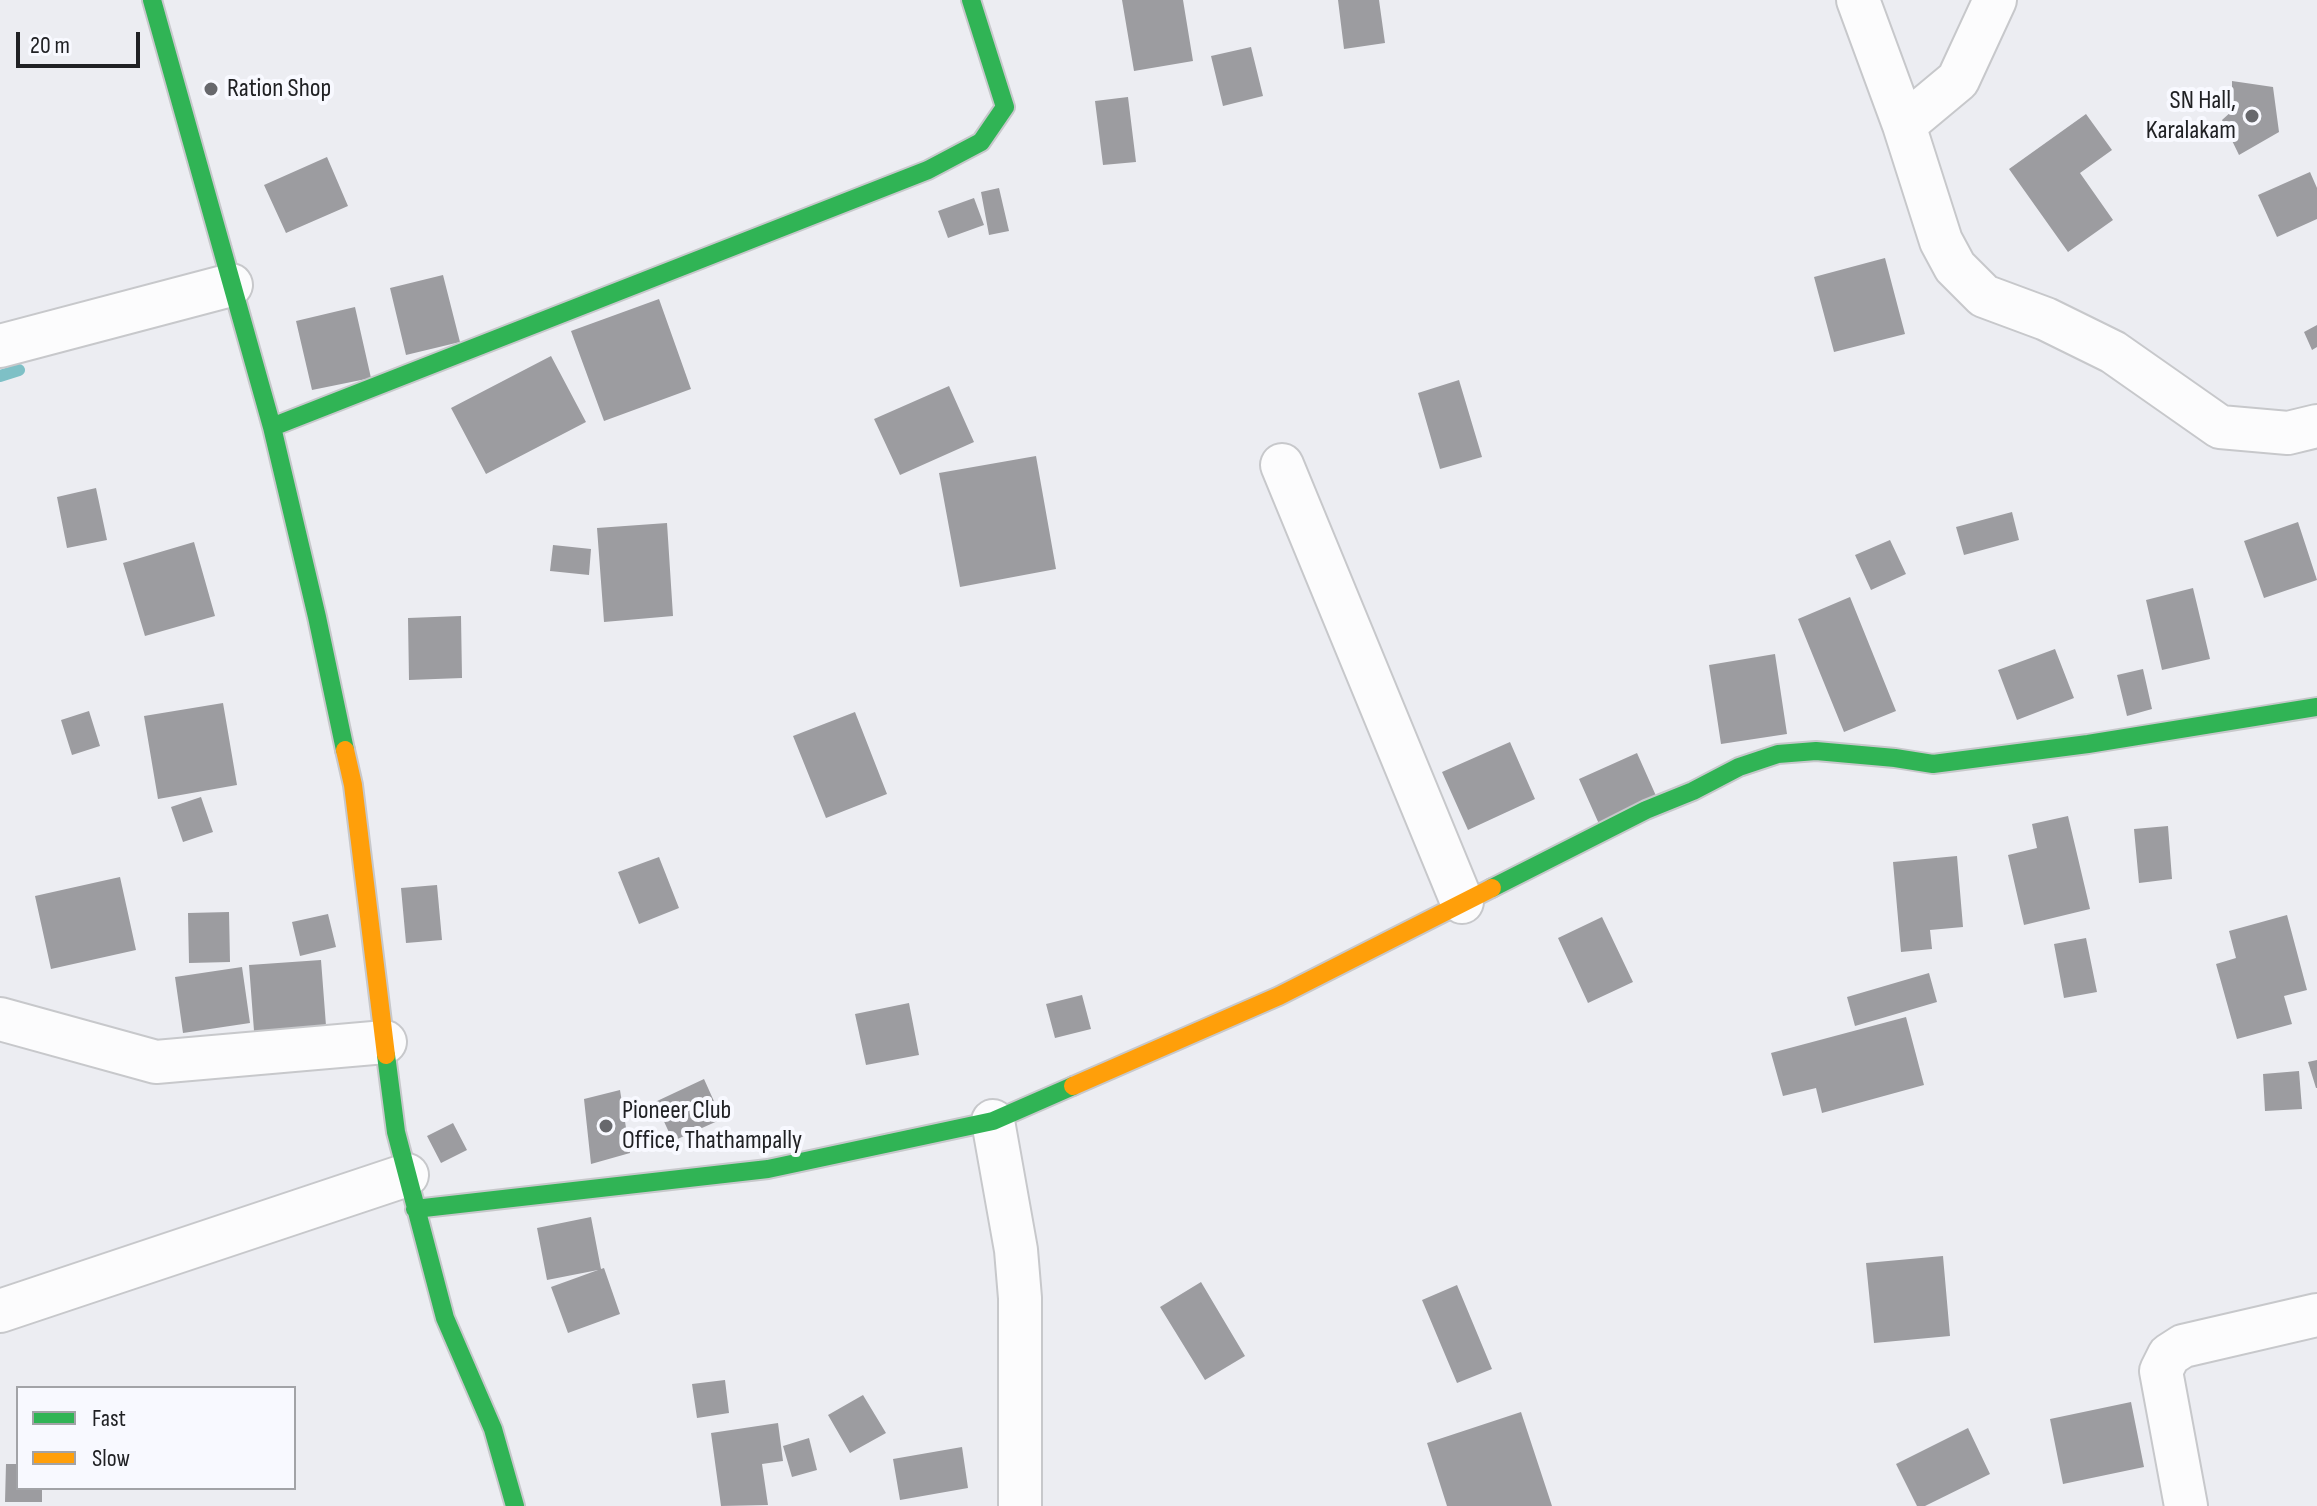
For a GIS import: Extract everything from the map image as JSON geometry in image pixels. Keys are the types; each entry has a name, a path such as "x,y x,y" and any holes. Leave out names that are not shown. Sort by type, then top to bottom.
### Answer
{"street":[{"path":"152,0 272,427 317,617 353,785 396,1132 445,1318 493,1429 515,1506"},
{"path":"272,427 928,170 981,142 1005,107 971,0"},
{"path":"1858,0 1904,125 1941,241 1955,267 1984,296 2046,319 2113,352 2220,427 2288,433 2317,426"},
{"path":"1904,125 1958,80 1995,0"},
{"path":"0,346 231,285"},
{"path":"1282,465 1462,902"},
{"path":"0,1311 411,1192 768,1169 993,1121 1279,996 1646,810 1693,791 1739,767 1778,754 1816,751 1933,764 2088,744 2317,707"},
{"path":"0,1019 156,1062 385,1042"},
{"path":"993,1121 1016,1250 1020,1298 1020,1506"},
{"path":"2186,1506 2161,1371 2169,1355 2183,1346 2317,1315"}],"building":[{"path":"1122,0 1183,0 1193,61 1134,71"},
{"path":"1338,0 1379,0 1385,43 1344,49"},
{"path":"1251,47 1263,96 1223,106 1211,56"},
{"name":"SN Hall, Karalakam","path":"2232,81 2273,87 2279,132 2239,155 2222,120 2232,111"},
{"path":"1128,97 1136,162 1103,165 1095,101"},
{"path":"2086,114 2112,150 2080,173 2113,220 2068,252 2009,169"},
{"path":"327,157 348,206 286,233 264,185"},
{"path":"2310,172 2317,188 2317,219 2277,237 2258,195"},
{"path":"999,188 1009,231 989,235 981,192"},
{"path":"974,198 984,225 948,238 938,211"},
{"path":"1885,258 1905,334 1834,352 1814,277"},
{"path":"443,275 460,342 406,355 390,288"},
{"path":"659,299 691,389 604,421 571,331"},
{"path":"355,307 371,378 312,390 296,321"},
{"path":"2317,325 2317,347 2312,350 2304,332"},
{"path":"551,356 586,422 486,474 451,408"},
{"path":"1459,380 1482,457 1440,469 1418,393"},
{"path":"949,386 974,442 900,475 874,419"},
{"path":"1036,456 1056,569 960,587 939,473"},
{"path":"96,488 107,540 67,548 57,497"},
{"path":"2012,512 2019,540 1964,555 1956,527"},
{"path":"2298,522 2317,580 2264,598 2244,541"},
{"path":"667,523 673,616 604,622 597,528"},
{"path":"1890,540 1906,574 1871,590 1855,555"},
{"path":"194,542 215,616 145,636 123,563"},
{"path":"553,545 591,549 589,575 550,571"},
{"path":"2193,588 2210,659 2162,670 2146,600"},
{"path":"1850,597 1896,711 1844,732 1798,619"},
{"path":"461,616 462,678 409,680 408,618"},
{"path":"2055,649 2074,698 2017,720 1998,670"},
{"path":"1775,654 1787,734 1721,744 1709,665"},
{"path":"2143,669 2152,709 2127,716 2117,675"},
{"path":"223,703 237,785 158,799 144,716"},
{"path":"89,711 100,746 72,755 61,720"},
{"path":"855,712 887,794 826,818 793,736"},
{"path":"1510,742 1535,799 1468,830 1442,772"},
{"path":"1637,753 1657,798 1599,824 1579,779"},
{"path":"201,797 213,832 183,842 171,807"},
{"path":"2068,816 2090,909 2024,925 2008,855 2037,848 2032,824"},
{"path":"2168,826 2172,879 2139,883 2134,829"},
{"path":"1957,856 1963,927 1930,930 1932,949 1901,952 1893,862"},
{"path":"659,857 679,908 639,924 618,872"},
{"path":"120,877 136,950 51,969 35,896"},
{"path":"437,885 442,940 406,943 401,888"},
{"path":"229,912 230,962 189,963 188,913"},
{"path":"328,914 336,947 300,956 292,922"},
{"path":"2287,915 2307,990 2284,996 2292,1024 2237,1039 2216,964 2236,958 2229,931"},
{"path":"1602,917 1633,982 1588,1003 1558,938"},
{"path":"2086,938 2097,992 2064,998 2054,944"},
{"path":"321,960 327,1039 255,1044 249,965"},
{"path":"242,967 250,1023 183,1033 175,977"},
{"path":"1929,973 1937,1002 1855,1026 1847,997"},
{"path":"1082,995 1091,1029 1055,1038 1046,1004"},
{"path":"909,1003 919,1055 866,1065 855,1014"},
{"path":"1906,1017 1924,1085 1822,1113 1816,1088 1783,1096 1771,1053"},
{"path":"2317,1060 2317,1088 2316,1088 2308,1062"},
{"path":"2299,1071 2302,1109 2265,1111 2263,1074"},
{"path":"704,1079 722,1119 673,1141 655,1102"},
{"name":"Pioneer Club Office, Thathampally","path":"620,1090 630,1153 591,1164 584,1099"},
{"path":"453,1123 467,1150 441,1163 427,1136"},
{"path":"591,1217 601,1269 604,1268 620,1314 568,1333 551,1287 598,1270 547,1280 537,1228"},
{"path":"1943,1256 1950,1336 1874,1343 1866,1263"},
{"path":"1201,1282 1245,1356 1205,1380 1160,1307"},
{"path":"1457,1285 1492,1369 1457,1383 1422,1300"},
{"path":"725,1380 729,1413 697,1418 692,1384"},
{"path":"863,1395 886,1433 850,1453 828,1415"},
{"path":"2131,1402 2144,1467 2063,1484 2050,1419"},
{"path":"1521,1412 1552,1506 1447,1506 1427,1443"},
{"path":"778,1423 783,1461 762,1464 768,1505 721,1506 711,1433"},
{"path":"1968,1428 1990,1474 1925,1506 1917,1506 1896,1464"},
{"path":"809,1438 817,1470 792,1477 783,1446"},
{"path":"962,1447 968,1488 900,1500 893,1459"},
{"path":"6,1464 16,1464 16,1490 42,1490 42,1502 5,1502"}],"waterway":[{"path":"0,376 19,370"}],"traffic: fast":[{"path":"152,0 272,427 345,750"},
{"path":"272,427 928,170 981,142 1005,107 971,0"},
{"path":"1492,888 1646,810 1693,791 1739,767 1778,754 1816,751 1933,764 2088,744 2317,707"},
{"path":"386,1055 396,1132 445,1318 493,1429 515,1506"},
{"path":"415,1209 768,1169 993,1121 1073,1086"}],"traffic: slow":[{"path":"345,750 353,785 386,1055"},
{"path":"1073,1086 1279,996 1492,888"}],"place":[{"name":"Ration Shop","path":"211,89"},
{"name":"SN Hall, Karalakam","path":"2252,116"},
{"name":"Pioneer Club Office, Thathampally","path":"606,1126"}]}
